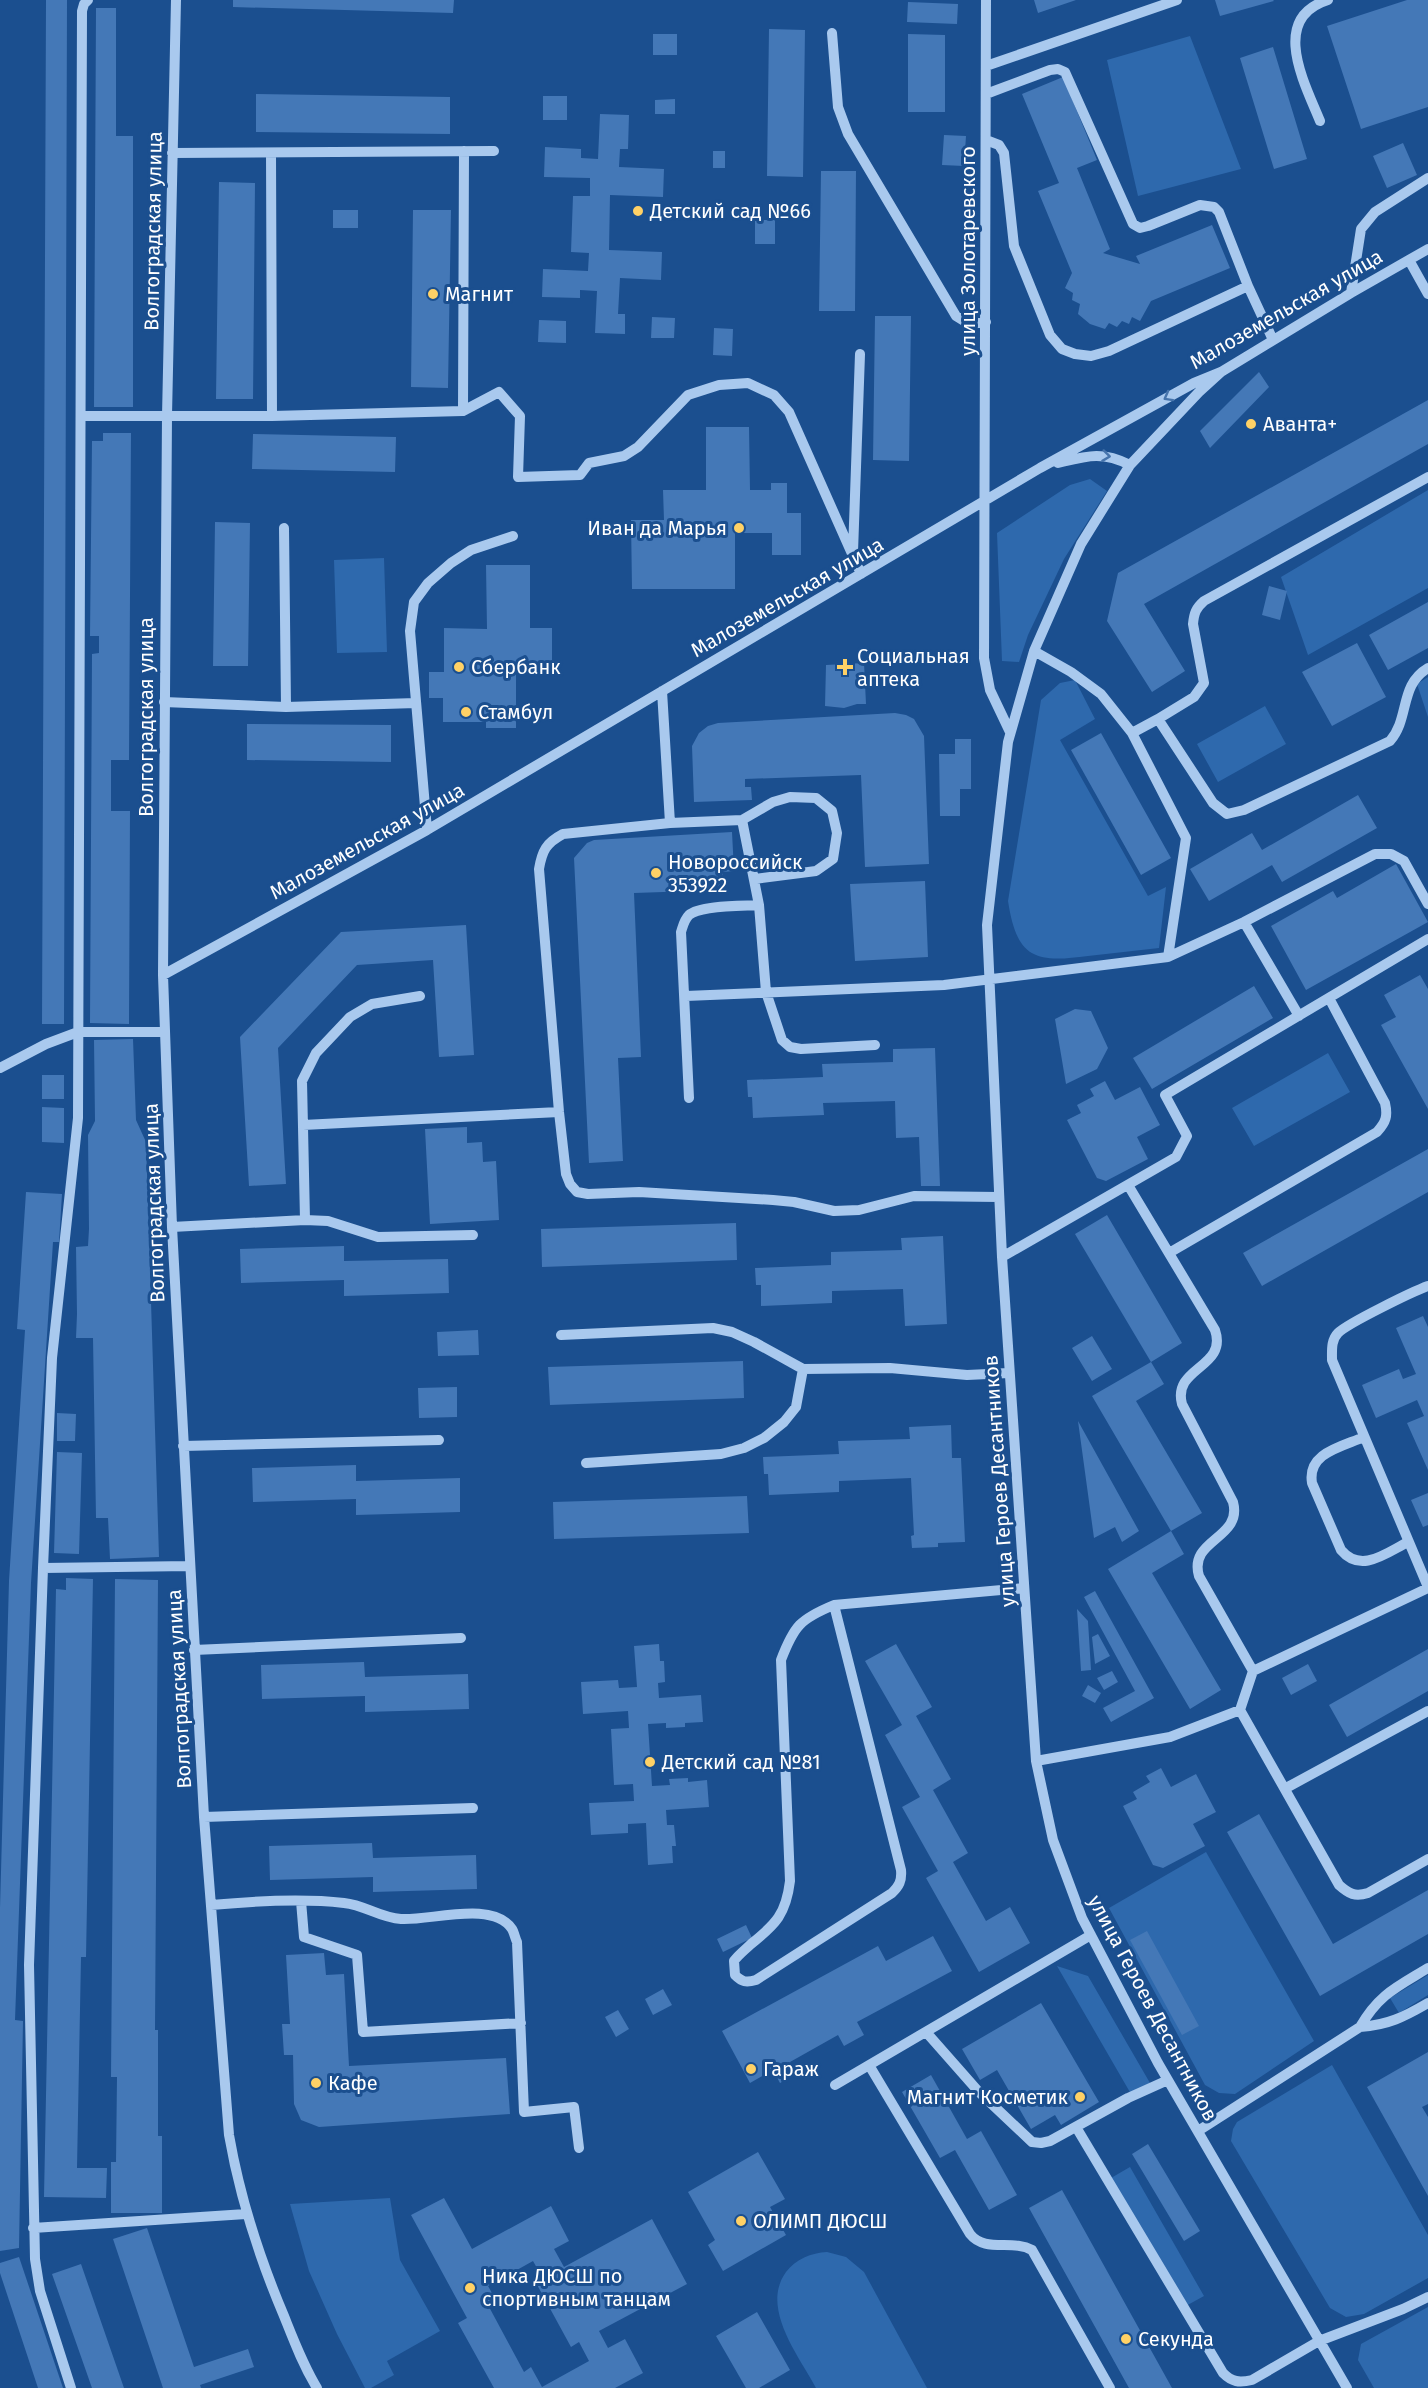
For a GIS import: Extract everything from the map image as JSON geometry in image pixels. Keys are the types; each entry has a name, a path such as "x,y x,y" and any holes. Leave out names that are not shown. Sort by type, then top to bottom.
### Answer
{"street":[{"path":"71,2388 40,2291 34,2259 29,1965 52,1358 78,1118 82,11 88,0"},
{"name":"Волгоградская улица","path":"176,0 167,416 163,975 172,1227 194,1650 210,1905 229,2135 246,2214 274,2294 305,2368 316,2388"},
{"name":"улица Золотаревского","path":"985,502 986,0"},
{"path":"986,66 1178,0"},
{"path":"1320,121 1298,65 1293,38 1304,15 1328,0"},
{"path":"832,33 838,106 848,134 956,316 969,324 986,322"},
{"path":"986,94 1050,70 1058,69 1065,72 1133,224 1140,228 1200,206 1214,207 1219,212 1248,286 1273,340"},
{"path":"986,140 999,145 1004,153 1014,246 1050,335 1062,349 1091,356 1109,351 1248,286"},
{"path":"463,411 464,151"},
{"path":"172,153 494,151"},
{"path":"271,153 272,416"},
{"path":"1351,292 1361,229 1375,212 1428,178"},
{"name":"Малоземельская улица","path":"163,975 427,830 1040,468 1194,383 1221,372 1351,292 1428,249"},
{"path":"1408,260 1428,294"},
{"path":"853,557 860,354"},
{"name":"улица Героев Десантников","path":"1221,372 1130,465 1081,544 1034,651 1010,732 987,925 1009,1373 1036,1761 1053,1840 1082,1918 1168,2080 1347,2388"},
{"path":"82,416 272,416 463,411 499,392 520,416 518,477 580,475 589,463 624,456 639,447 688,395 719,385 747,383 774,395 789,412 861,574"},
{"path":"1040,468 1090,455 1114,456 1130,465"},
{"path":"1132,732 1194,697 1203,683 1193,624 1197,607 1428,477"},
{"path":"985,502 984,658 990,690 1010,732"},
{"path":"284,528 286,707"},
{"path":"427,830 410,631 414,602 428,582 451,563 471,550 513,536"},
{"path":"1034,651 1071,672 1101,694 1132,732 1186,838 1168,957"},
{"path":"1158,719 1213,803 1227,814 1244,810 1390,741 1396,731 1413,680 1428,668"},
{"path":"662,691 670,824"},
{"path":"164,702 286,707 416,703"},
{"path":"755,879 816,871 833,859 837,833 832,810 816,798 790,797 773,802 742,820 563,834 551,840 542,852 539,869 559,1112 566,1174 570,1184 577,1192 588,1194 639,1192 773,1200 834,1211 859,1210 914,1196 999,1197"},
{"path":"742,820 759,905 766,992 782,1040 790,1047 801,1050 875,1045"},
{"path":"686,996 944,985 1168,957 1244,922 1374,854 1392,854 1404,861 1428,904"},
{"path":"689,1098 686,996 681,933 684,922 690,914 701,910 759,905"},
{"path":"1244,922 1299,1016"},
{"path":"1002,1257 1176,1157 1187,1136 1165,1095 1428,939"},
{"path":"305,1220 302,1081 316,1053 350,1017 372,1004 420,996"},
{"path":"1169,1253 1377,1132 1384,1124 1387,1114 1385,1103 1329,998"},
{"path":"0,1068 46,1044 78,1032 165,1032"},
{"path":"303,1125 559,1112"},
{"path":"1128,1185 1215,1330 1218,1340 1211,1357 1186,1378 1179,1395 1233,1503 1235,1512 1228,1528 1198,1557 1197,1567 1199,1576 1253,1671"},
{"path":"172,1227 305,1220 328,1221 378,1237 473,1235"},
{"path":"1428,1286 1344,1329 1338,1333 1332,1345 1332,1360 1428,1587 1253,1671 1240,1710 1287,1788 1340,1885 1347,1893 1358,1896 1368,1893 1428,1859"},
{"path":"561,1335 713,1328 732,1332 754,1342 803,1369 890,1368 967,1375 1009,1373"},
{"path":"586,1463 721,1454 744,1448 764,1438 784,1422 796,1407 803,1369"},
{"path":"1364,1437 1323,1456 1314,1463 1310,1473 1312,1484 1341,1550 1348,1559 1359,1562 1370,1561 1408,1542"},
{"path":"183,1446 439,1440"},
{"path":"43,1568 190,1566"},
{"path":"834,1605 902,1879 892,1893 748,1983 740,1981 735,1975 734,1961 770,1929 782,1915 788,1899 790,1881 781,1660 791,1633 811,1615 834,1605 1024,1588"},
{"path":"194,1650 462,1638"},
{"path":"1036,1761 1170,1737 1240,1710"},
{"path":"1287,1788 1428,1711"},
{"path":"204,1817 472,1808"},
{"path":"210,1905 248,1901 301,1901 362,1906 383,1917 403,1919 481,1913 499,1919 511,1928 517,1942 524,2112 574,2107 579,2148"},
{"path":"301,1901 304,1937 357,1955 363,2032 521,2023"},
{"path":"835,2085 1091,1935"},
{"path":"1198,2131 1360,2027 1371,2008 1386,1993 1428,1968"},
{"path":"1360,2027 1380,2026 1428,2003"},
{"path":"926,2032 978,2091 1032,2142 1050,2141 1128,2098 1168,2080"},
{"path":"869,2065 970,2234 980,2243 1018,2245 1032,2250 1110,2388"},
{"path":"1076,2127 1223,2373 1231,2380 1241,2383 1252,2380 1320,2341 1428,2297"},
{"path":"33,2228 246,2214"}],"shaded area":[{"path":"1190,36 1241,169 1138,196 1107,60"},
{"path":"1090,479 1107,491 1064,559 1028,635 1019,662 1002,661 997,533 1070,485"},
{"path":"1428,490 1428,588 1308,655 1281,577"},
{"path":"384,558 387,652 337,653 334,560"},
{"path":"1428,677 1428,717 1417,684"},
{"path":"1075,680 1095,719 1060,740 1148,896 1166,887 1159,948 1070,958 1042,957 1023,946 1012,920 1008,901 1041,700 1060,683"},
{"path":"1265,706 1286,744 1218,782 1197,744"},
{"path":"1328,1053 1350,1092 1254,1146 1232,1108"},
{"path":"1206,1852 1314,2041 1235,2094 1219,2093 1205,2085 1109,1908"},
{"path":"1057,1966 1088,1976 1150,2083 1131,2094"},
{"path":"1428,1975 1428,1995 1399,2013 1390,1998"},
{"path":"1332,2065 1428,2235 1428,2278 1364,2314 1346,2317 1330,2308 1231,2141 1237,2122"},
{"path":"1130,2167 1204,2296 1184,2307 1111,2178"},
{"path":"390,2198 400,2260 440,2331 387,2361 394,2375 371,2388 365,2388 337,2334 309,2271 290,2204"},
{"path":"827,2252 846,2257 864,2272 927,2388 816,2388 785,2332 777,2301 779,2286 790,2267 804,2258"},
{"path":"1428,2307 1428,2388 1374,2388 1358,2360 1361,2344"}],"building":[{"path":"46,0 67,0 64,1024 42,1024"},
{"path":"233,0 454,0 453,13 233,7"},
{"path":"1034,0 1076,0 1038,13"},
{"path":"1215,0 1273,0 1274,1 1220,16"},
{"path":"1407,0 1428,0 1428,107 1361,129 1327,26"},
{"path":"908,2 958,4 957,24 907,22"},
{"path":"96,8 116,8 116,136 133,136 133,407 94,407"},
{"path":"769,29 805,30 803,177 767,176"},
{"path":"653,34 677,34 677,55 653,55"},
{"path":"908,34 945,35 945,112 908,112"},
{"path":"1273,47 1307,159 1274,169 1240,58"},
{"path":"1063,77 1097,160 1077,168 1110,249 1103,253 1140,264 1136,256 1212,225 1230,268 1151,301 1140,321 1132,317 1129,324 1122,321 1117,327 1109,323 1105,329 1090,324 1078,314 1080,304 1072,300 1073,293 1065,288 1072,273 1038,191 1059,183 1022,94"},
{"path":"256,94 450,97 450,134 256,132"},
{"path":"543,96 567,96 567,120 543,120"},
{"path":"675,99 675,114 655,114 655,100"},
{"path":"600,114 629,115 628,149 620,149 619,167 664,169 663,197 610,195 609,250 662,252 661,280 620,278 618,314 625,314 625,334 595,333 597,291 580,290 580,298 542,297 543,269 588,271 589,253 571,252 573,196 590,196 590,178 544,177 545,147 581,149 581,158 598,159"},
{"path":"944,135 966,136 964,166 942,165"},
{"path":"1403,143 1417,175 1387,188 1373,156"},
{"path":"713,151 725,151 725,168 713,168"},
{"path":"821,171 856,171 855,311 819,311"},
{"path":"219,182 255,183 253,399 216,399"},
{"path":"333,210 358,210 358,228 333,228"},
{"path":"413,210 451,210 448,388 411,387"},
{"path":"755,220 775,220 775,244 755,244"},
{"path":"875,316 911,316 909,461 873,460"},
{"path":"652,317 675,318 674,338 651,338"},
{"path":"539,320 566,321 566,343 538,342"},
{"path":"714,328 733,329 732,356 713,355"},
{"path":"1259,372 1269,387 1210,448 1200,431"},
{"path":"1428,400 1428,444 1144,604 1185,671 1152,692 1107,621 1118,573"},
{"path":"706,427 749,427 750,490 771,490 771,483 787,483 787,513 801,513 801,555 772,555 772,533 735,533 735,589 632,589 631,520 664,520 663,490 706,490"},
{"path":"103,433 131,433 129,760 111,760 111,811 130,811 129,1024 90,1023 92,654 99,653 99,636 90,636 92,441 103,441"},
{"path":"253,434 396,437 395,472 252,469"},
{"path":"215,522 250,523 248,666 213,666"},
{"path":"486,565 530,565 530,628 552,628 552,671 516,671 516,728 486,728 486,722 443,722 443,698 429,698 429,672 444,672 444,628 487,629"},
{"path":"1269,586 1287,591 1280,620 1262,615"},
{"path":"1428,602 1428,648 1388,670 1369,635"},
{"path":"1357,643 1386,697 1332,726 1302,672"},
{"path":"864,663 866,704 844,708 825,706 826,665"},
{"path":"895,713 914,719 924,736 929,864 865,867 861,775 745,779 745,787 751,787 752,800 694,802 692,746 699,733 708,726 718,723"},
{"path":"247,724 391,725 391,762 247,760"},
{"path":"1101,733 1171,858 1141,875 1071,750"},
{"path":"955,739 971,739 971,789 960,789 960,816 940,816 939,754 955,754"},
{"path":"1358,795 1377,828 1282,882 1272,865 1209,901 1190,869 1252,833 1262,850"},
{"path":"732,832 734,871 723,872 723,890 634,893 641,1057 618,1058 623,1161 589,1163 574,858 587,843 594,840"},
{"path":"1396,864 1428,922 1306,990 1271,926 1333,891 1337,898"},
{"path":"925,881 928,957 855,961 850,884"},
{"path":"466,925 474,1055 439,1057 433,960 357,965 278,1048 286,1184 249,1186 240,1037 341,932"},
{"path":"1420,975 1428,989 1428,1109 1381,1025 1396,1017 1384,995"},
{"path":"1254,986 1273,1018 1152,1089 1133,1058"},
{"path":"1075,1009 1091,1011 1108,1048 1097,1069 1066,1084 1055,1019"},
{"path":"133,1039 136,1120 146,1142 159,1557 110,1559 108,1518 96,1518 93,1338 76,1338 76,1247 88,1246 88,1135 95,1121 94,1040"},
{"path":"935,1048 940,1186 921,1186 919,1137 896,1138 895,1101 823,1103 824,1115 753,1118 752,1097 748,1097 747,1080 823,1077 822,1064 893,1062 893,1049"},
{"path":"42,1075 64,1075 64,1099 42,1099"},
{"path":"1105,1081 1115,1100 1140,1087 1160,1125 1137,1137 1148,1159 1106,1181 1097,1178 1067,1120 1081,1113 1077,1105 1094,1096 1090,1089"},
{"path":"42,1107 64,1108 64,1143 42,1142"},
{"path":"467,1127 467,1143 482,1142 483,1162 496,1161 499,1220 430,1224 425,1129"},
{"path":"1428,1149 1428,1192 1262,1286 1243,1253"},
{"path":"26,1192 62,1194 59,1242 53,1242 31,1583 15,2020 23,2021 19,2248 0,2251 0,1908 9,1581 25,1330 17,1329"},
{"path":"1107,1215 1182,1343 1151,1362 1075,1234"},
{"path":"736,1223 737,1260 542,1267 541,1229"},
{"path":"943,1236 947,1324 905,1326 903,1289 832,1291 832,1303 761,1306 761,1285 756,1285 755,1268 831,1265 831,1252 902,1250 901,1238"},
{"path":"344,1246 344,1261 448,1259 449,1293 344,1296 344,1280 241,1283 240,1249"},
{"path":"1423,1316 1428,1327 1428,1470 1407,1423 1424,1416 1417,1400 1376,1418 1362,1385 1399,1369 1403,1379 1416,1374 1396,1328"},
{"path":"478,1330 479,1355 438,1356 437,1332"},
{"path":"1092,1336 1112,1369 1092,1381 1072,1348"},
{"path":"743,1361 744,1398 550,1405 548,1367"},
{"path":"1151,1362 1164,1384 1136,1401 1202,1513 1171,1531 1092,1396"},
{"path":"457,1387 457,1417 419,1418 418,1388"},
{"path":"57,1413 76,1414 75,1441 57,1441"},
{"path":"1078,1421 1139,1531 1122,1542 1115,1527 1094,1538"},
{"path":"951,1425 952,1458 961,1458 965,1542 938,1543 938,1547 912,1548 911,1536 914,1535 911,1478 839,1481 839,1492 769,1495 768,1474 764,1474 763,1457 839,1454 838,1441 910,1439 909,1427"},
{"path":"57,1452 82,1453 79,1554 54,1553"},
{"path":"356,1465 356,1481 460,1478 460,1512 356,1515 356,1499 253,1502 252,1468"},
{"path":"1428,1493 1428,1525 1423,1527 1411,1500"},
{"path":"747,1496 749,1533 554,1539 553,1502"},
{"path":"1171,1531 1184,1554 1152,1573 1221,1690 1190,1709 1108,1569"},
{"path":"66,1578 93,1579 86,1957 81,1957 77,2168 107,2168 106,2198 44,2197 56,1589 66,1590"},
{"path":"115,1579 158,1580 155,2030 158,2030 158,2136 162,2136 162,2213 111,2213 111,2162 116,2162 117,2077 111,2077"},
{"path":"1095,1591 1154,1698 1111,1722 1103,1708 1135,1691 1084,1597"},
{"path":"1077,1609 1088,1621 1091,1670 1081,1671"},
{"path":"1098,1634 1110,1656 1095,1664 1092,1637"},
{"path":"659,1644 660,1661 664,1661 665,1682 658,1683 659,1698 701,1695 703,1722 685,1723 685,1727 666,1728 666,1723 648,1724 652,1786 670,1785 669,1779 688,1778 688,1782 707,1780 709,1807 666,1810 667,1825 674,1825 676,1846 672,1846 673,1863 648,1865 646,1823 628,1824 628,1833 591,1835 589,1803 634,1801 633,1784 614,1785 611,1729 629,1728 628,1711 583,1714 581,1682 618,1680 619,1688 637,1687 634,1646"},
{"path":"896,1644 932,1707 916,1716 951,1779 933,1790 968,1853 953,1862 986,1921 1010,1907 1030,1943 979,1972 926,1878 938,1871 902,1807 920,1797 885,1735 902,1725 865,1661"},
{"path":"1428,1649 1428,1691 1347,1737 1329,1705"},
{"path":"364,1662 365,1677 468,1674 469,1709 365,1712 365,1696 262,1699 261,1665"},
{"path":"1308,1664 1317,1681 1291,1695 1282,1678"},
{"path":"1112,1671 1118,1682 1104,1690 1097,1678"},
{"path":"1088,1685 1101,1693 1095,1703 1082,1696"},
{"path":"1161,1768 1171,1787 1196,1774 1216,1812 1193,1824 1205,1846 1163,1868 1153,1865 1123,1806 1137,1799 1133,1792 1150,1782 1146,1776"},
{"path":"1259,1814 1333,1944 1428,1890 1428,1934 1320,1996 1227,1832"},
{"path":"372,1843 373,1858 476,1855 477,1889 373,1892 373,1877 270,1880 269,1846"},
{"path":"746,1925 752,1938 723,1952 717,1939"},
{"path":"1147,1931 1199,2026 1182,2035 1130,1940"},
{"path":"933,1936 952,1971 857,2022 864,2035 844,2046 838,2035 790,2062 797,2074 780,2083 773,2070 750,2083 722,2031 878,1946 886,1961"},
{"path":"324,1953 326,1975 344,1974 349,2066 506,2058 510,2114 319,2127 301,2120 294,2104 293,2055 284,2055 282,2024 290,2024 286,1955"},
{"path":"663,1989 672,2005 653,2015 645,1999"},
{"path":"1041,2003 1099,2102 1061,2125 1055,2115 1031,2129 997,2070 980,2080 962,2049"},
{"path":"618,2010 629,2029 616,2037 605,2017"},
{"path":"1428,2052 1428,2104 1422,2107 1428,2117 1428,2196 1367,2087"},
{"path":"931,2075 967,2139 981,2131 1017,2195 989,2210 955,2150 940,2158 902,2092"},
{"path":"1148,2144 1200,2231 1184,2241 1132,2154"},
{"name":"ОЛИМП ДЮСШ","path":"758,2152 785,2199 770,2207 786,2235 723,2271 708,2245 715,2240 688,2192"},
{"path":"1062,2190 1172,2388 1129,2388 1029,2208"},
{"path":"444,2198 472,2249 551,2206 569,2241 554,2249 564,2267 652,2219 687,2284 599,2331 608,2348 625,2339 643,2373 615,2388 494,2388 458,2323 467,2318 411,2215","holes":["533,2261 542,2277 535,2281 571,2347 579,2342 589,2361 542,2387 531,2367 524,2372 488,2305 496,2300 488,2286"]},
{"path":"147,2228 194,2367 248,2349 254,2367 200,2385 201,2388 163,2388 113,2239"},
{"path":"19,2257 63,2388 38,2388 0,2273 0,2263"},
{"path":"81,2264 124,2388 92,2388 52,2274"},
{"path":"757,2312 790,2370 759,2388 746,2388 716,2336"}],"place":[{"name":"Детский сад №66","path":"638,211"},
{"name":"Магнит","path":"433,294"},
{"name":"Аванта+","path":"1251,424"},
{"name":"Иван да Марья","path":"739,528"},
{"name":"Сбербанк","path":"459,667"},
{"name":"Социальная аптека","path":"845,667"},
{"name":"Стамбул","path":"466,712"},
{"name":"Новороссийск 353922","path":"656,873"},
{"name":"Детский сад №81","path":"650,1762"},
{"name":"Гараж","path":"751,2069"},
{"name":"Кафе","path":"316,2083"},
{"name":"Магнит Косметик","path":"1080,2097"},
{"name":"ОЛИМП ДЮСШ","path":"741,2221"},
{"name":"Ника ДЮСШ по спортивным танцам","path":"470,2288"},
{"name":"Секунда","path":"1126,2339"}]}
